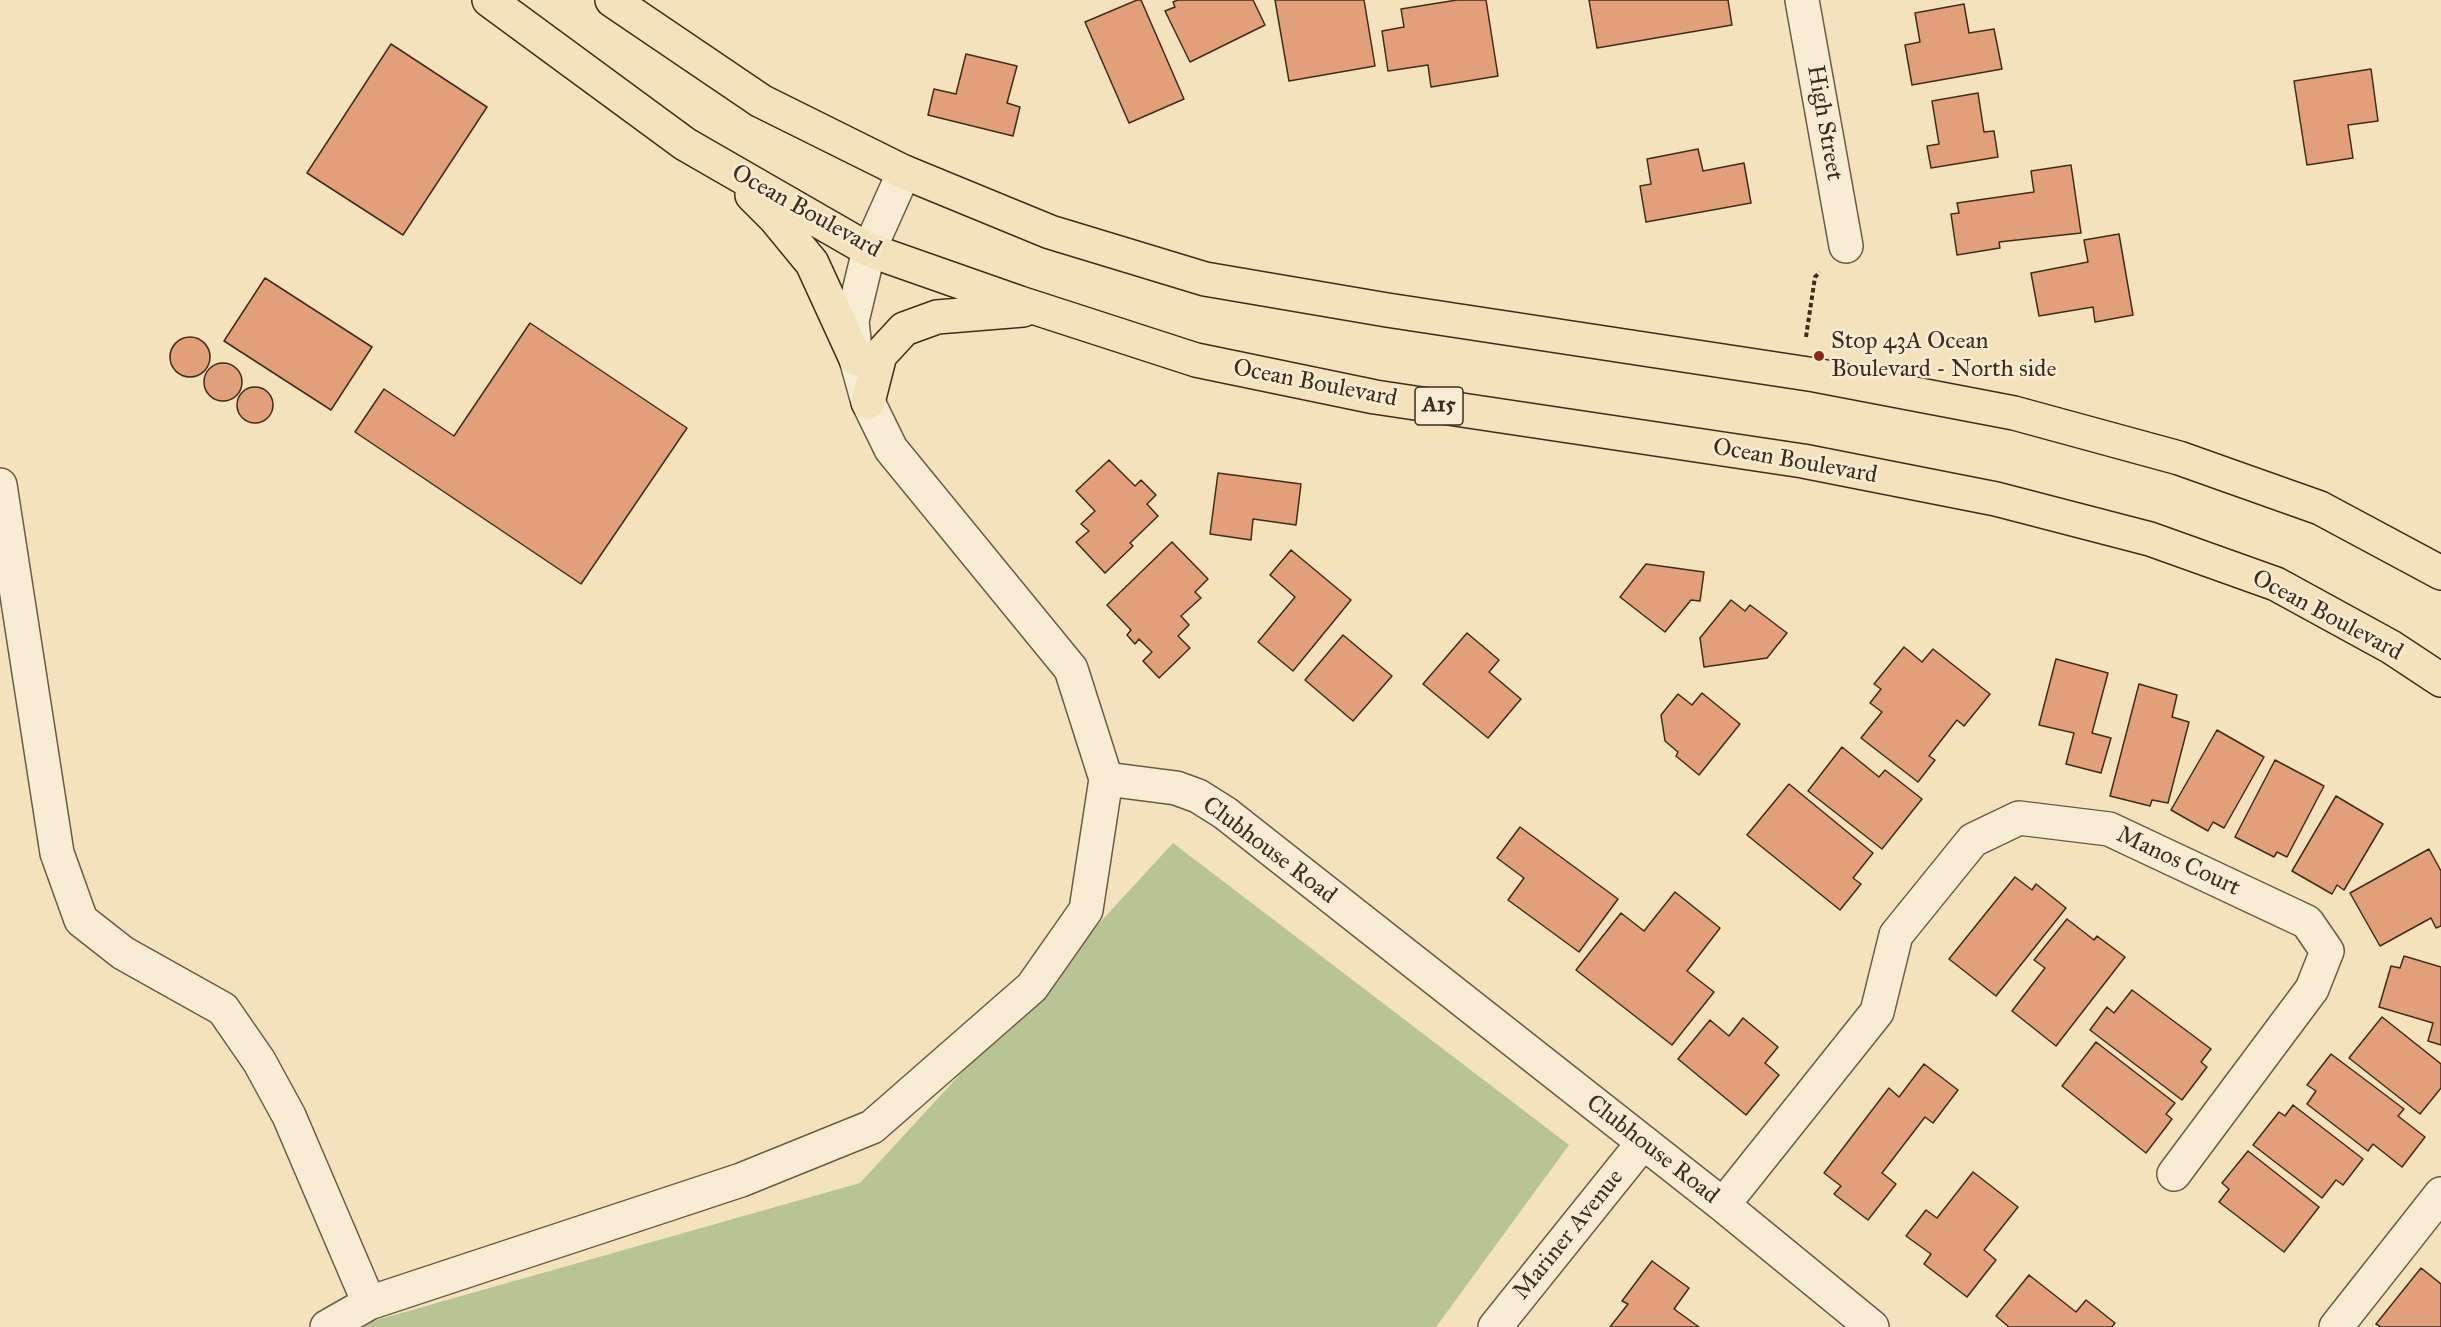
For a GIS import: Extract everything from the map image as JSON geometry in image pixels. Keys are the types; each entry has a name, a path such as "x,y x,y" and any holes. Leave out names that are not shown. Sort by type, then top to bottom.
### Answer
{"main road":[{"name":"Ocean Boulevard","path":"489,0 685,144 869,250 1207,363 1375,397 1803,461 1996,500 2150,539 2276,584 2391,647 2441,680"},
{"path":"612,0 761,101 904,172 1050,231 1205,279 1387,310 1815,375 2025,416 2179,458 2320,508 2441,573"},
{"path":"722,166 775,218 812,263 856,358"},
{"path":"868,402 880,355 904,329 937,317 1040,309"}],"street":[{"name":"High Street","path":"1802,0 1846,246"},
{"path":"327,1327 369,1303 741,1180 872,1127 1032,987 1086,910 1106,779 1071,669 891,449 868,402 856,358 852,321 869,250 904,172"},
{"path":"0,485 57,853 81,920 123,953 223,1009 259,1060 289,1116 369,1303"},
{"name":"Clubhouse Road","path":"1106,779 1176,788 1198,796 1225,813 1642,1144 1723,1204 1872,1327"},
{"name":"Manos Court","path":"1723,1204 1877,1012 1896,935 1973,840 2019,818 2109,830 2307,922 2327,951 2312,989 2174,1174"},
{"name":"Mariner Avenue","path":"1495,1327 1642,1144"},
{"path":"2336,1327 2441,1194"}],"path":[{"path":"1805,346 1815,277 1846,246"}],"green space":[{"path":"1173,843 1569,1145 1436,1327 352,1327 860,1183"}],"building":[{"path":"1141,0 1184,99 1129,123 1085,22"},
{"path":"1178,0 1253,0 1265,25 1190,62 1165,11 1175,7 1173,2"},
{"path":"1275,0 1364,0 1375,66 1289,81"},
{"path":"1457,0 1486,0 1498,76 1431,87 1428,65 1388,71 1382,31 1404,27 1401,9"},
{"path":"1589,0 1728,0 1732,25 1597,48"},
{"path":"1964,4 1969,33 1994,29 2002,69 1912,85 1905,45 1920,42 1915,13"},
{"path":"391,44 487,107 403,235 307,173"},
{"path":"966,54 1017,66 1007,103 1020,107 1013,136 928,115 934,89 956,94"},
{"path":"2371,69 2378,121 2348,125 2353,158 2307,165 2294,81"},
{"path":"1978,93 1984,132 1994,131 1998,157 1931,168 1927,146 1939,144 1932,101"},
{"path":"1698,149 1703,171 1744,163 1751,203 1646,222 1640,186 1651,184 1647,159"},
{"path":"2071,165 2081,233 1999,242 2000,248 1957,255 1951,214 1959,213 1957,203 2034,192 2031,171"},
{"path":"2119,234 2133,315 2095,322 2093,307 2039,316 2031,273 2088,262 2084,240"},
{"path":"265,278 372,347 331,410 224,341"},
{"path":"530,323 687,428 581,584 355,432 384,389 454,436"},
{"path":"190,337 198,338 204,343 209,349 209,365 204,371 198,376 190,377 182,376 176,371 171,365 170,357 171,349 176,343 182,338"},
{"path":"223,363 236,369 242,382 236,395 223,401 210,395 204,382 210,369"},
{"path":"255,387 268,392 273,405 268,418 255,423 242,418 237,405 242,392"},
{"path":"1109,460 1135,486 1141,480 1156,495 1147,504 1158,516 1130,543 1133,546 1105,573 1076,542 1089,531 1081,524 1095,511 1076,491"},
{"path":"1218,473 1301,484 1296,525 1253,519 1251,540 1210,534"},
{"path":"1172,542 1208,579 1195,592 1201,598 1181,616 1189,625 1178,636 1190,648 1159,678 1143,661 1152,652 1139,639 1135,644 1127,635 1131,630 1107,605"},
{"path":"1291,550 1351,600 1293,671 1258,642 1295,597 1270,575"},
{"path":"1646,564 1704,572 1700,601 1691,600 1665,632 1620,597"},
{"path":"1731,600 1745,611 1750,605 1787,633 1767,658 1704,667 1700,638"},
{"path":"1467,633 1499,660 1489,672 1521,699 1488,738 1423,684"},
{"path":"1343,635 1392,676 1353,721 1305,680"},
{"path":"1904,647 1922,662 1933,649 1990,694 1964,726 1957,720 1929,756 1935,760 1918,782 1861,738 1882,712 1870,703 1881,689 1874,684"},
{"path":"2056,659 2108,673 2092,733 2111,738 2101,773 2066,764 2074,733 2039,725"},
{"path":"2139,684 2177,695 2172,717 2189,722 2168,803 2152,800 2150,806 2110,796"},
{"path":"1702,693 1740,724 1699,775 1676,756 1678,752 1665,741 1661,715 1678,694 1692,705"},
{"path":"2217,730 2264,757 2224,828 2213,822 2208,831 2171,810"},
{"path":"1842,747 1879,777 1885,770 1922,799 1882,849 1808,791"},
{"path":"2275,760 2324,786 2287,857 2277,852 2274,857 2235,837"},
{"path":"1789,784 1873,853 1853,878 1861,884 1840,910 1747,835"},
{"path":"2336,796 2383,824 2344,890 2337,885 2332,894 2292,871"},
{"path":"1520,827 1618,899 1579,952 1508,900 1524,878 1497,858"},
{"path":"2429,849 2441,871 2441,926 2436,928 2431,918 2380,946 2350,893"},
{"path":"2015,877 2032,890 2036,884 2066,908 1996,996 1949,959"},
{"path":"1675,892 1720,928 1687,971 1714,992 1672,1045 1576,970 1621,913 1644,931"},
{"path":"2067,919 2094,940 2097,936 2125,957 2056,1046 2012,1011 2045,968 2034,960"},
{"path":"2404,956 2441,967 2441,1045 2428,1041 2433,1023 2379,1007 2391,966 2400,968"},
{"path":"2132,990 2211,1049 2201,1062 2207,1067 2182,1100 2090,1030 2107,1007 2114,1013"},
{"path":"2382,1017 2441,1064 2441,1088 2420,1114 2349,1058"},
{"path":"1743,1018 1778,1047 1765,1063 1779,1075 1746,1115 1678,1059 1710,1020 1729,1036"},
{"path":"2096,1042 2175,1103 2166,1114 2172,1119 2146,1153 2062,1086"},
{"path":"2331,1054 2404,1109 2398,1116 2425,1137 2402,1167 2373,1144 2368,1151 2307,1104 2316,1091 2307,1085"},
{"path":"1924,1064 1958,1090 1933,1123 1925,1117 1882,1173 1896,1184 1868,1220 1834,1194 1841,1186 1824,1173 1889,1088 1899,1097"},
{"path":"2293,1105 2363,1159 2343,1185 2336,1180 2322,1198 2253,1145 2279,1112 2285,1116"},
{"path":"2248,1151 2319,1207 2284,1252 2219,1202 2229,1189 2222,1183"},
{"path":"1973,1172 2018,1207 1984,1250 1996,1260 1967,1297 1924,1264 1931,1254 1906,1236 1926,1210 1937,1218"},
{"path":"1652,1261 1689,1288 1674,1309 1699,1327 1610,1327 1628,1304 1622,1301"},
{"path":"2421,1268 2441,1284 2441,1327 2381,1327 2376,1324"},
{"path":"2029,1275 2076,1312 2086,1300 2115,1323 2112,1327 2009,1327 1996,1316"}],"place":[{"name":"Stop 43A Ocean Boulevard - North side","path":"1819,356"}]}
